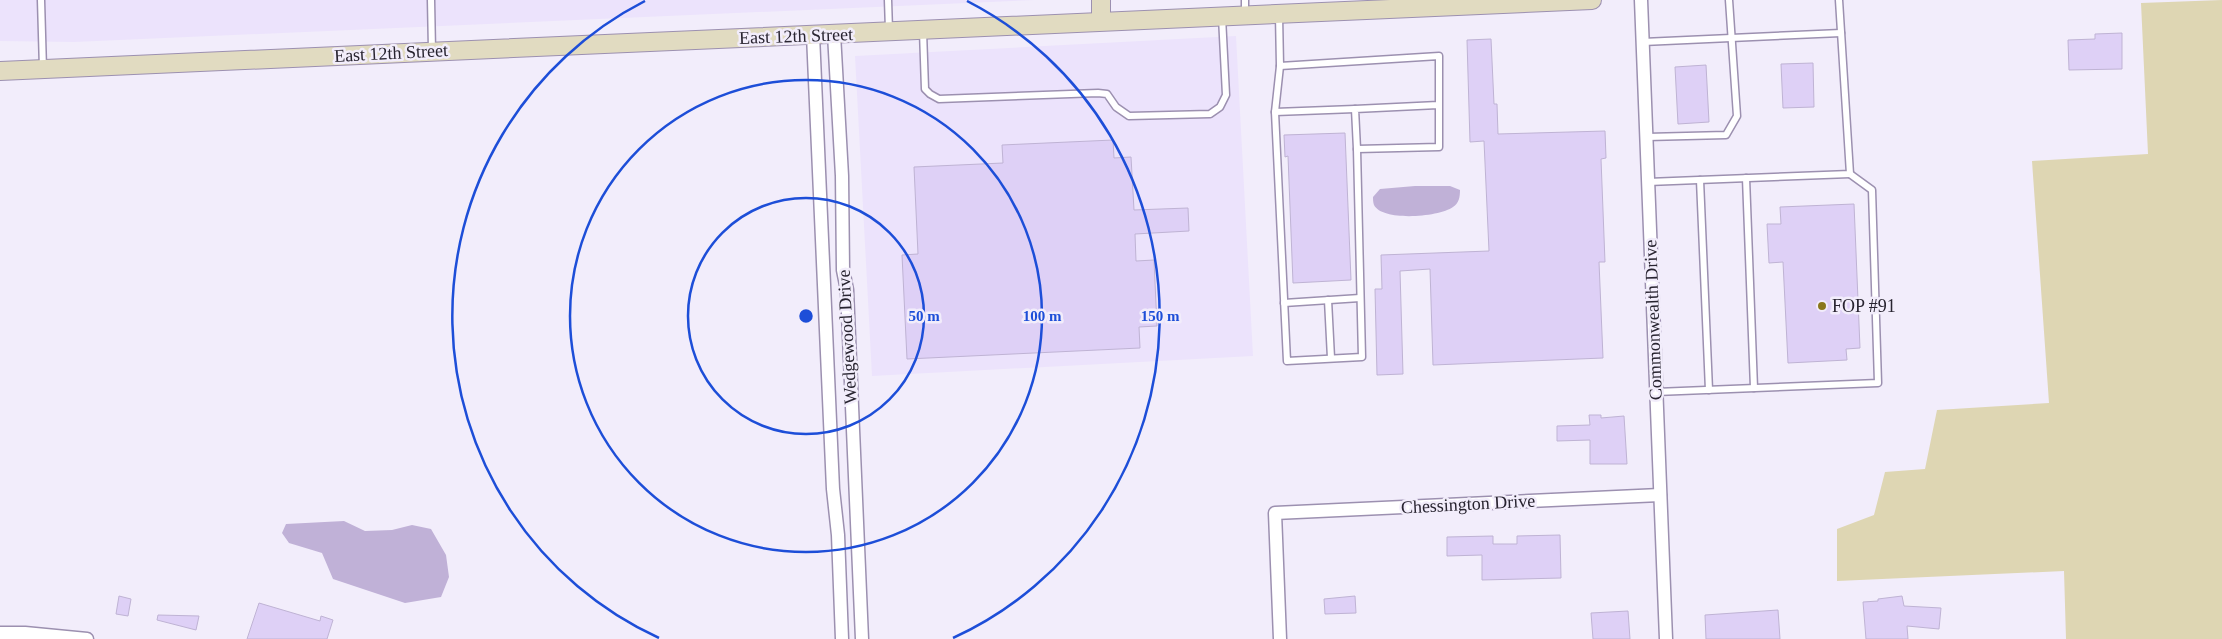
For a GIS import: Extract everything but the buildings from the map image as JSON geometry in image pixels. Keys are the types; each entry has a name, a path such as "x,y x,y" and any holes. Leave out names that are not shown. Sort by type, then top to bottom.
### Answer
{"street":[{"path":"1101,0 1101,21"},
{"name":"East 12th Street","path":"0,71 1222,16 1245,8 1279,14 1480,2 1592,0"},
{"name":"Commonwealth Drive","path":"1641,0 1666,639"},
{"name":"Wedgewood Drive","path":"834,34 842,176 843,270 847,290 862,639"},
{"name":"Wedgewood Drive","path":"813,35 842,639"},
{"name":"Chessington Drive","path":"1280,639 1275,514 1660,495"},
{"path":"0,632 87,639"}],"lane":[{"path":"41,0 43,69"},
{"path":"431,0 432,51"},
{"path":"888,0 889,31"},
{"path":"1646,137 1726,135 1737,116 1729,0"},
{"path":"1839,0 1850,174"},
{"path":"1279,14 1280,66 1275,112 1287,361 1362,357 1355,109"},
{"path":"923,30 926,89 930,94 939,99 1098,92 1107,94 1116,107 1129,116 1210,114 1220,107 1226,95 1222,16"},
{"path":"1643,42 1841,33"},
{"path":"1280,66 1439,56 1439,147 1357,149"},
{"path":"1275,112 1438,105"},
{"path":"1648,182 1850,174 1872,190 1878,383 1656,392"},
{"path":"1746,178 1754,388"},
{"path":"1700,180 1709,390"},
{"path":"1284,303 1360,298"},
{"path":"1328,300 1331,358"}],"shaded area":[{"path":"0,0 1035,0 74,42 0,41"},
{"path":"2222,0 2222,639 2066,639 2064,571 1837,581 1837,529 1874,515 1885,472 1925,469 1937,410 2049,403 2032,161 2148,154 2141,3"},
{"path":"1236,36 1253,356 872,376 855,56"},
{"path":"1450,186 1460,190 1459,200 1457,204 1446,210 1412,216 1388,214 1379,210 1374,205 1373,197 1380,189"},
{"path":"344,521 365,531 392,530 412,525 431,529 446,555 449,577 441,597 405,603 333,579 322,553 289,543 282,533 286,524"}],"place":[{"name":"FOP #91","path":"1822,306"}]}
